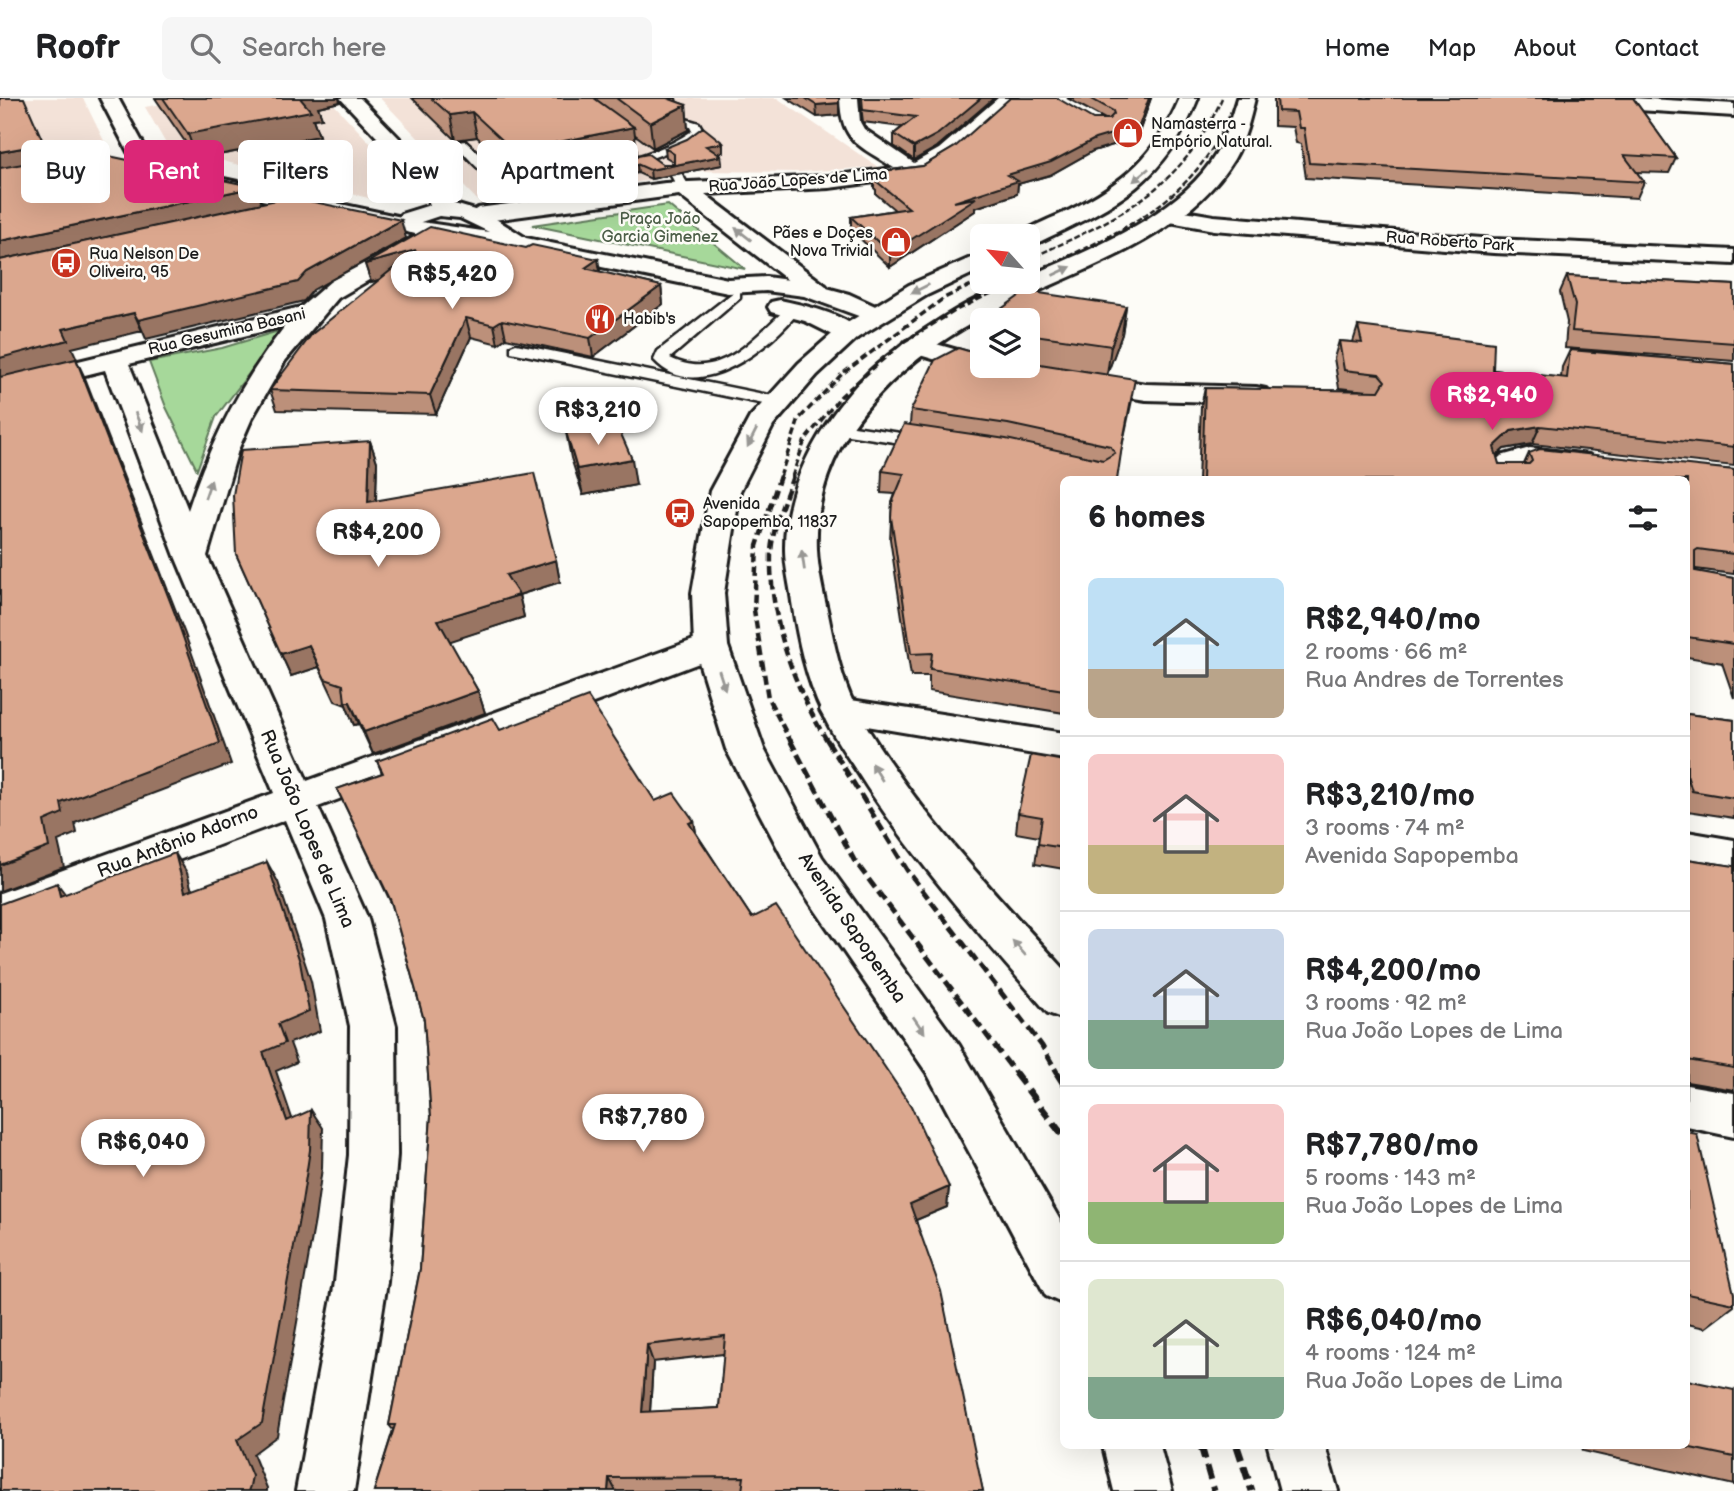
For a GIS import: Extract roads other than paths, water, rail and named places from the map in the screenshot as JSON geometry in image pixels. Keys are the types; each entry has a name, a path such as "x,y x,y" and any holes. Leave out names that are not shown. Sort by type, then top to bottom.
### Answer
{"street":[{"path":"109,98 132,140"},
{"path":"349,98 433,184 442,208"},
{"path":"849,98 850,122 856,133 914,172"},
{"name":"Rua João Lopes de Lima","path":"478,215 676,177 829,182 914,172 946,153 1009,98"},
{"path":"1040,233 1107,200 1142,176 1163,154 1181,122 1189,98"},
{"path":"1060,995 895,802 838,710 813,628 801,546 812,473 834,428 851,405 905,355 976,310 1098,254 1167,215 1203,185 1223,161 1235,136 1246,98"},
{"path":"1542,98 1734,110"},
{"path":"113,157 124,155"},
{"path":"676,177 817,291"},
{"path":"224,184 308,204 362,211 423,229 519,243 732,290 814,316 891,326 905,355"},
{"path":"261,214 308,204"},
{"path":"362,211 442,208 478,215 519,243"},
{"name":"Rua Gesumina Basani","path":"0,388 313,312 323,297 423,229 409,219 442,208"},
{"name":"Rua Roberto Park","path":"1167,215 1213,223 1493,246 1734,257"},
{"name":"Avenida Sapopemba","path":"970,266 918,290 862,324 807,369 760,423 725,491 708,593 711,646 745,749 808,868 943,1059 1060,1271"},
{"path":"732,290 750,283 817,291 855,304 862,324"},
{"path":"191,556 206,493 245,402 265,370 313,312"},
{"path":"905,355 970,364"},
{"name":"Rua João Lopes de Lima","path":"114,359 191,556 347,919 373,1026 373,1155 361,1282 325,1491"},
{"path":"1040,375 1168,395 1286,395"},
{"path":"1505,476 1503,467 1514,458 1532,456 1613,465"},
{"name":"Rua Antônio Adorno","path":"0,909 711,646"},
{"path":"838,710 1060,745"},
{"path":"1690,848 1734,855"},
{"path":"1690,1107 1734,1115"},
{"path":"1133,1449 1143,1491"},
{"path":"1298,1449 1309,1491"}],"lane":[{"path":"463,145 500,180 510,183 651,155 677,147 698,132 695,125 658,112"},
{"path":"640,147 676,177"},
{"path":"732,290 663,354 662,360 701,374 723,370 793,310"},
{"path":"516,349 778,402"},
{"path":"834,428 939,443"}],"railway":[{"path":"1040,254 1117,216 1165,180 1187,157 1222,98"},
{"path":"1045,267 1107,237 1161,204 1205,160 1222,131 1236,98"},
{"path":"1040,269 1049,265"},
{"path":"780,477 799,419 842,374 944,298 970,286"},
{"path":"792,477 805,440 841,396 903,342 989,294"},
{"path":"780,476 757,546 754,610 768,698 791,742"},
{"path":"793,476 779,514 772,544 771,578 774,602 794,676 828,742"},
{"path":"790,740 854,860 1016,1074"},
{"path":"827,740 907,870 1042,1046 1058,1074"},
{"path":"1015,1073 1060,1132"},
{"path":"1057,1073 1060,1078"},
{"path":"1202,1449 1214,1491"},
{"path":"1238,1449 1252,1491"}],"place":[{"name":"Namasterra - Empório Natural.","path":"1128,133"},
{"name":"Pães e Doçes Nova Trivial","path":"896,242"},
{"name":"Rua Nelson De Oliveira, 95","path":"66,263"},
{"name":"Habib's","path":"600,319"},
{"name":"Avenida Sapopemba, 11837","path":"680,513"}],"park label":[{"name":"Praça João Garcia Gimenez","path":"660,228"}]}
